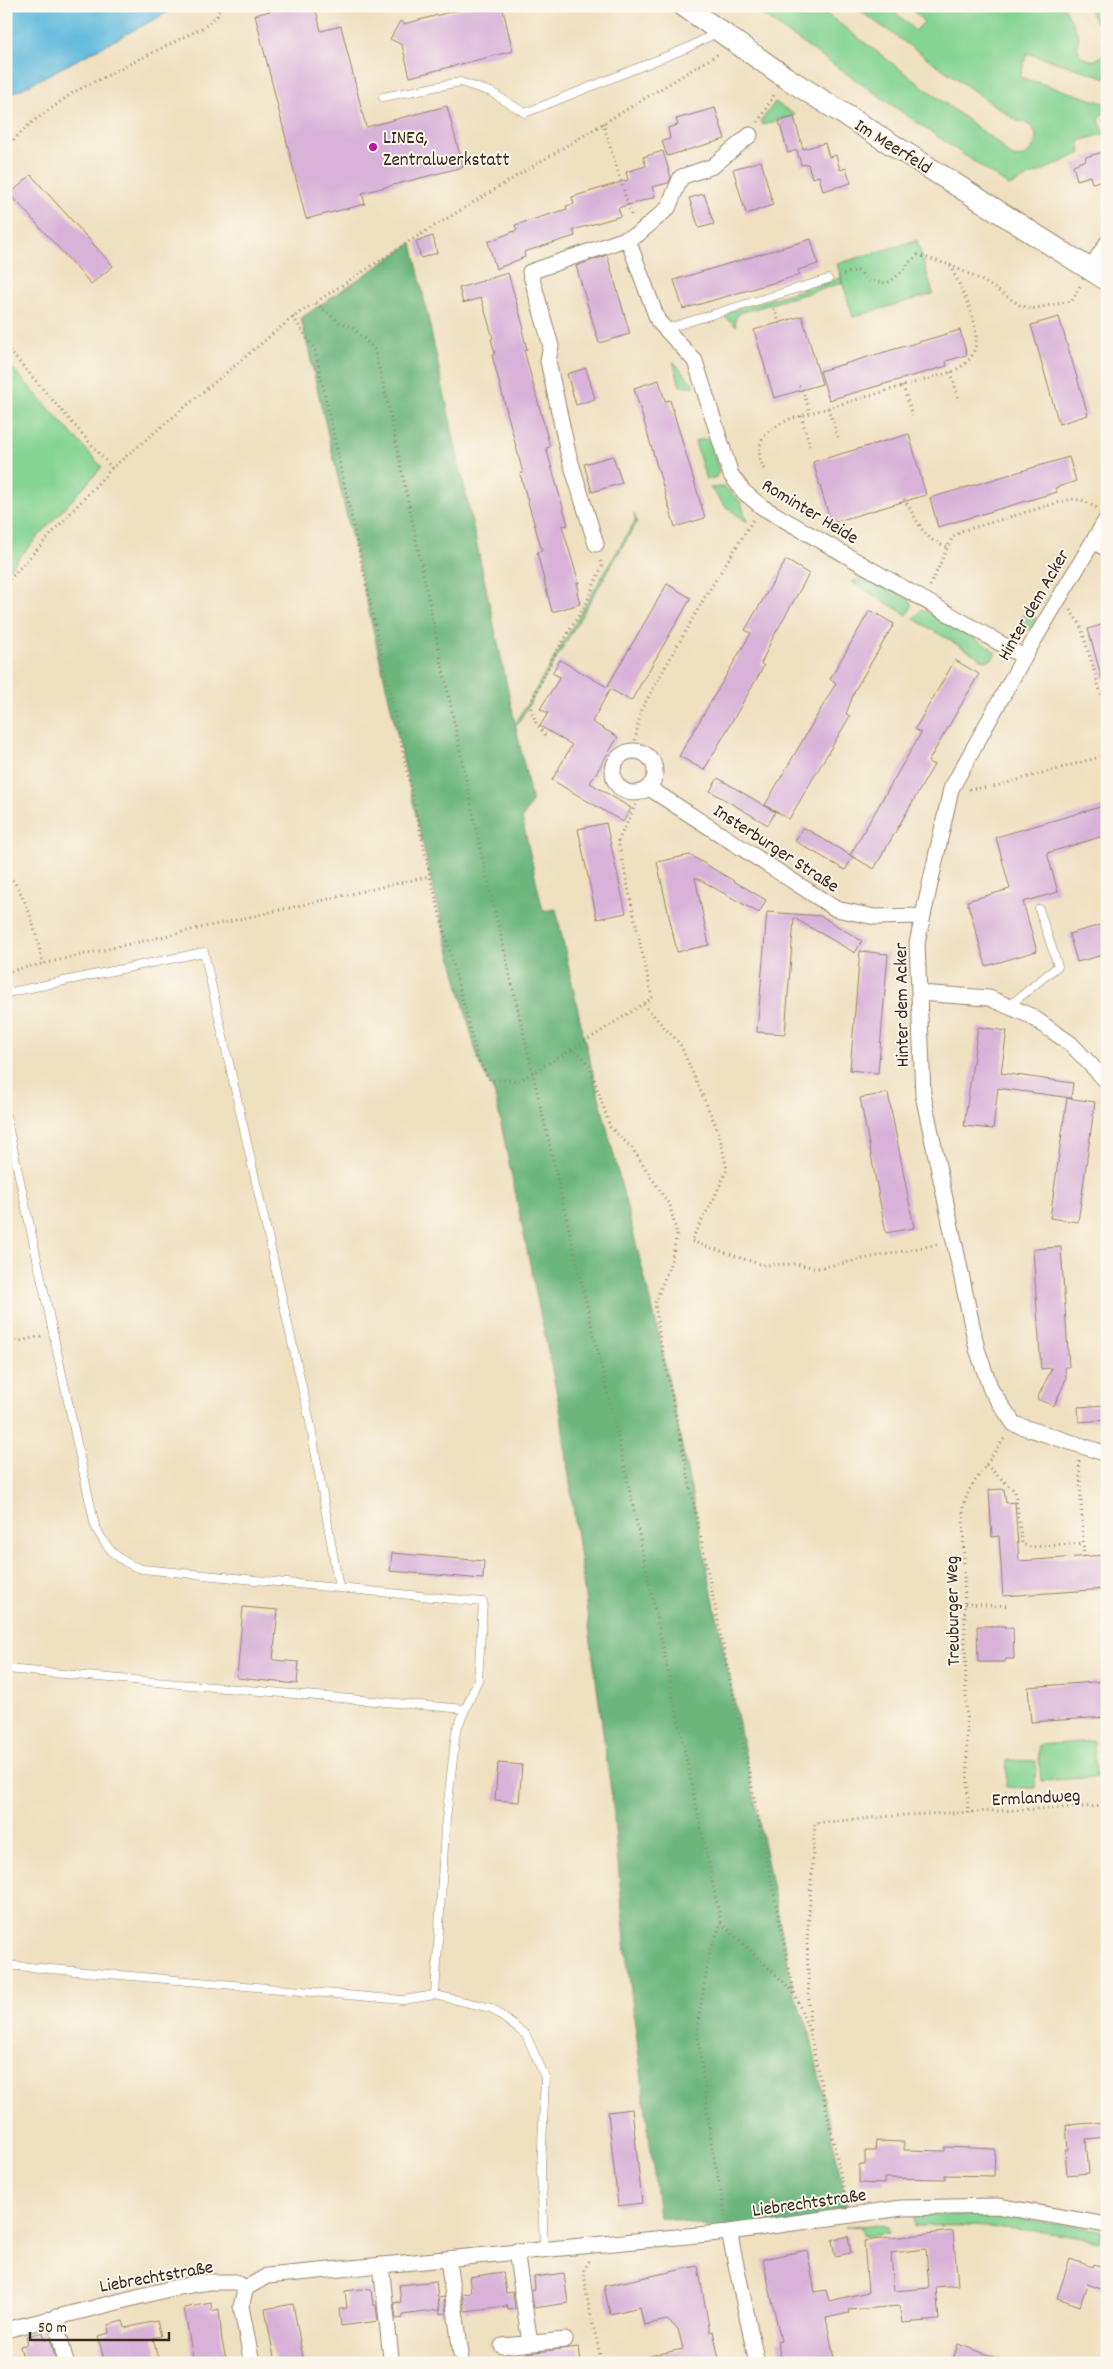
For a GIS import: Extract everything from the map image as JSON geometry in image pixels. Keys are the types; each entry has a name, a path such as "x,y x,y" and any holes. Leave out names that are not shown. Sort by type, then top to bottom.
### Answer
{"street":[{"name":"Im Meerfeld","path":"684,6 718,32 785,77 1098,275"},
{"path":"596,544 568,453 548,361 551,346 530,272 633,238 668,208 681,178 713,166 750,135"},
{"name":"Rominter Heide","path":"633,238 658,321 695,360 731,475 744,492 762,507 1024,658"},
{"path":"1098,275 1107,243"},
{"name":"Hinter dem Acker","path":"1014,1424 991,1390 977,1349 923,1095 917,942 951,789 1060,595 1093,541 1103,513"},
{"path":"1093,541 1107,549"},
{"path":"633,750 647,755 652,760 655,775 644,790"},
{"name":"Insterburger Straße","path":"633,750 620,755 616,760 612,774 621,790 633,794 644,790 836,909 875,917 922,916"},
{"path":"919,993 990,998 1031,1016 1071,1044 1107,1082"},
{"path":"1014,1424 1107,1454"},
{"name":"Liebrechtstraße","path":"6,2330 191,2285 235,2282 246,2288 267,2276 544,2248 729,2232 902,2208 996,2206 1107,2224"},
{"path":"729,2232 757,2363"},
{"path":"516,2251 530,2343"},
{"path":"448,2259 461,2354"},
{"path":"381,2265 391,2358"},
{"path":"246,2288 241,2306 252,2363"},
{"path":"55,2317 66,2363"},
{"path":"502,2346 565,2340"}],"lane":[{"path":"383,97 460,82 491,92 525,113 687,48 718,32"},
{"path":"665,329 828,279"},
{"path":"1009,1006 1058,966 1039,909"},
{"path":"6,993 204,952 310,1422 339,1588"},
{"path":"6,1116 95,1526 102,1541 112,1553 126,1564 142,1569 483,1602 478,1680 456,1730 445,1829 434,1995"},
{"path":"6,1669 465,1709"},
{"path":"6,1965 403,2000 434,1995 491,2008 526,2035 546,2077 541,2168 544,2248"}],"path":[{"path":"6,147 31,123 74,92 204,27 217,16 220,6"},
{"path":"6,583 112,468 293,317 413,239 736,44"},
{"path":"750,135 785,77"},
{"path":"603,123 633,238"},
{"path":"828,279 857,270 869,281 887,283 903,272 910,260 918,255 950,265 983,281 1020,305 1031,309 1072,301 1077,292"},
{"path":"764,469 759,452 765,434 777,425 810,413 951,372 968,363 978,341 976,330 965,298 950,265"},
{"path":"771,296 781,327"},
{"path":"316,302 340,323 352,327 374,349 386,395 480,847 626,1473 720,1923 710,1951 697,2027 712,2142 729,2232"},
{"path":"293,317 315,350 430,876 478,1060 490,1080 521,1080 572,1050 652,998 618,840 644,790"},
{"path":"6,348 112,468"},
{"path":"951,372 958,400"},
{"path":"799,386 802,388 810,413"},
{"path":"903,386 912,415"},
{"path":"828,408 838,437"},
{"path":"801,416 810,446"},
{"path":"904,498 923,531 932,540 948,548"},
{"path":"923,600 952,538 962,531 1071,499 1082,500 1103,513"},
{"path":"633,750 641,710 704,597 762,507"},
{"path":"544,734 536,723 530,705 552,659 586,604 598,577 602,566 596,544"},
{"path":"1060,595 1080,624 1107,714"},
{"path":"951,789 988,788 1107,755"},
{"path":"6,872 17,885 31,915 43,964"},
{"path":"6,972 430,876"},
{"path":"643,1004 680,1044 719,1133 727,1170 691,1241 762,1265 794,1264 818,1268 955,1240"},
{"path":"572,1050 582,1056 590,1067 610,1127 632,1148 670,1206 677,1235 671,1262 655,1303 659,1330 794,1992 810,2033 849,2216"},
{"path":"6,1344 54,1333"},
{"name":"Treuburger Weg","path":"968,1813 963,1507 969,1490 1014,1424"},
{"path":"1078,1445 1084,1557"},
{"path":"986,1465 1015,1491 1022,1544 1031,1547 1083,1543"},
{"path":"965,1604 1010,1606"},
{"name":"Ermlandweg","path":"810,2033 807,1944 815,1823 905,1815 1107,1806"},
{"path":"720,1923 794,1992"},
{"path":"600,2244 584,2270 587,2298 602,2363"}],"green space":[{"path":"749,6 816,6 1002,146 1010,155 1018,158 1026,155 1036,140 1035,132 1029,125 1017,121 853,6 889,6 915,31 924,22 909,6 1064,6 1079,37 1077,46 1082,57 1095,60 1103,55 1107,46 1107,78 1027,53 1020,77 1107,104 1107,112 1102,114 1099,119 1107,133 1079,141 1081,153 1009,186"},
{"path":"1087,6 1106,6 1107,44 1106,40"},
{"path":"775,102 795,115 763,125 761,121"},
{"path":"917,240 933,294 853,317 837,264"},
{"path":"412,243 532,802 522,818 543,911 556,909 582,1029 660,1339 794,1992 810,2033 849,2216 729,2232 659,2216 626,1952 613,1807 560,1409 495,1095 478,1060 430,876 301,318"},
{"path":"841,278 842,283 740,313 735,319 736,326 724,316 724,313"},
{"path":"6,361 102,467 6,572"},
{"path":"673,361 695,386 680,386"},
{"path":"705,439 710,442 719,471 716,477 706,480 695,441"},
{"path":"724,487 741,502 747,522 725,506 710,488"},
{"path":"634,513 637,522 517,725 517,721 635,521"},
{"path":"862,578 874,579 910,600 912,606 907,615 852,582"},
{"path":"1030,602 1036,622 1024,633 1021,620"},
{"path":"922,609 991,648 996,653 992,659 985,661 914,619"},
{"path":"1094,1741 1096,1777 1041,1781 1038,1745"},
{"path":"1007,1760 1036,1761 1035,1788 1006,1787"},
{"path":"940,2214 1019,2218 1101,2230 1099,2241 1007,2228 914,2226 913,2216"},
{"path":"877,2224 888,2227 889,2233 863,2235 862,2227 845,2228"}],"water":[{"path":"6,6 180,6 6,97"}],"building":[{"name":"LINEG, Zentralwerkstatt","path":"288,6 315,6 321,31 341,26 366,127 447,106 463,167 362,193 365,204 306,219 255,15"},
{"path":"473,6 502,6 513,51 410,77 402,45 390,39 400,21 404,24"},
{"path":"715,108 725,139 667,156 662,141 670,139 668,128 678,125 676,119"},
{"path":"794,117 803,149 825,143 829,157 836,155 840,170 846,168 851,183 823,191 819,176 812,178 808,164 801,165 797,150 788,153 779,121"},
{"path":"663,151 671,178 668,183 652,187 655,197 618,208 621,216 573,230 575,236 524,252 525,257 496,269 488,242 517,230 515,225 567,209 566,206 574,204 572,197 628,180 626,172 646,166 643,157"},
{"path":"1107,151 1107,179 1092,183 1090,176 1077,180 1073,165 1086,160 1085,157"},
{"path":"761,161 773,205 746,214 733,169"},
{"path":"31,175 113,266 91,284 10,194"},
{"path":"704,194 714,224 699,228 689,198"},
{"path":"433,236 437,253 421,258 416,241"},
{"path":"811,239 818,264 798,270 800,275 683,309 674,280"},
{"path":"607,255 630,334 599,343 576,266"},
{"path":"508,273 524,329 522,330 527,349 524,350 550,447 546,448 568,525 562,526 579,583 577,583 579,591 577,592 580,604 552,612 537,552 542,551 520,474 523,473 492,355 495,354 491,339 493,338 481,298 463,303 459,288"},
{"path":"802,316 822,384 774,398 754,330"},
{"path":"1059,317 1088,415 1059,424 1031,325"},
{"path":"960,330 967,355 946,361 947,366 829,400 820,371"},
{"path":"586,368 595,399 576,405 567,374"},
{"path":"659,380 665,401 670,400 705,518 675,527 634,388"},
{"path":"909,434 926,495 831,523 813,462"},
{"path":"613,456 622,483 592,492 584,464"},
{"path":"1069,457 1076,481 1055,488 1057,492 938,527 930,498"},
{"path":"786,560 809,574 771,641 761,664 764,666 704,770 679,756 751,633 745,630"},
{"path":"667,584 691,598 631,701 610,689 592,722 618,737 590,783 631,808 623,822 552,780 572,745 540,726 548,713 540,709 560,677 552,673 560,660 607,687"},
{"path":"870,610 894,624 855,690 846,714 850,716 789,819 765,805 836,683 830,679"},
{"path":"1107,623 1107,679 1102,679 1088,629"},
{"path":"955,660 979,674 928,762 934,765 874,869 850,855 921,733 915,729"},
{"path":"718,778 775,812 768,825 710,791"},
{"path":"1107,805 1107,835 1047,853 1058,892 1023,902 1037,951 986,966 967,901 1010,889 996,837"},
{"path":"606,823 626,913 597,919 578,829"},
{"path":"803,827 853,857 845,870 795,841"},
{"path":"690,855 766,900 759,913 695,877 709,945 677,952 657,862"},
{"path":"767,912 821,916 862,941 855,953 794,918 785,1034 757,1032"},
{"path":"1107,923 1107,954 1077,962 1069,934"},
{"path":"860,951 888,954 878,1073 850,1070"},
{"path":"978,1027 1007,1031 1001,1073 1073,1083 1071,1098 998,1088 993,1129 964,1126"},
{"path":"888,1093 914,1228 886,1233 860,1098"},
{"path":"1067,1098 1095,1102 1078,1222 1050,1218"},
{"path":"1061,1247 1069,1367 1065,1367 1066,1379 1054,1406 1037,1399 1052,1368 1041,1369 1033,1249"},
{"path":"1107,1405 1107,1420 1079,1422 1078,1407"},
{"path":"1004,1489 1006,1503 1015,1502 1019,1561 1107,1555 1107,1589 1003,1596 999,1536 992,1537 989,1490"},
{"path":"392,1553 484,1561 483,1579 390,1571"},
{"path":"243,1607 278,1610 273,1660 299,1662 297,1684 237,1678"},
{"path":"977,1626 1005,1626 1005,1628 1013,1628 1014,1659 1006,1659 1005,1662 978,1662"},
{"path":"1107,1681 1107,1717 1031,1722 1028,1687"},
{"path":"498,1763 522,1765 519,1802 495,1800"},
{"path":"632,2109 642,2203 618,2206 608,2112"},
{"path":"1107,2122 1107,2137 1086,2139 1089,2173 1067,2175 1066,2125"},
{"path":"876,2141 904,2142 904,2150 945,2151 945,2147 995,2149 994,2176 945,2175 945,2179 884,2178 884,2184 859,2183 859,2165 865,2165 865,2151 875,2151"},
{"path":"953,2231 958,2285 936,2287 939,2320 902,2323 900,2306 848,2310 849,2313 826,2318 835,2363 782,2363 777,2342 781,2341 763,2259 807,2250 815,2292 826,2290 829,2301 868,2292 864,2241","holes":["926,2249 929,2288 894,2291 891,2253"]},
{"path":"848,2236 851,2253 835,2256 832,2240"},
{"path":"1070,2259 1093,2267 1094,2264 1107,2268 1107,2291 1087,2284 1080,2306 1057,2298"},
{"path":"698,2266 710,2332 713,2331 719,2359 702,2363 651,2363 650,2356 683,2349 678,2329 667,2320 644,2325 640,2307 610,2314 604,2286"},
{"path":"503,2272 506,2293 513,2292 515,2309 508,2310 507,2304 507,2306 465,2311 462,2294 471,2293 469,2277"},
{"path":"564,2273 568,2303 534,2308 531,2290 535,2289 534,2277"},
{"path":"436,2281 438,2298 444,2297 446,2313 440,2314 438,2299 439,2310 403,2315 403,2318 396,2319 394,2303 401,2302 399,2285"},
{"path":"371,2290 373,2305 376,2305 378,2321 341,2326 339,2309 347,2308 345,2291"},
{"path":"211,2303 212,2311 219,2309 222,2341 227,2363 194,2363 184,2308"},
{"path":"293,2304 304,2363 275,2363 265,2309"},
{"path":"123,2321 125,2328 157,2321 161,2336 153,2338 159,2363 105,2363 98,2336 109,2333 108,2325"},
{"path":"43,2332 45,2340 51,2339 56,2363 24,2363 20,2346 28,2344 26,2336"},
{"path":"958,2344 1006,2361 1006,2363 952,2363"},
{"path":"579,2347 581,2363 527,2363 526,2353"}],"place":[{"name":"LINEG, Zentralwerkstatt","path":"373,147"}]}
